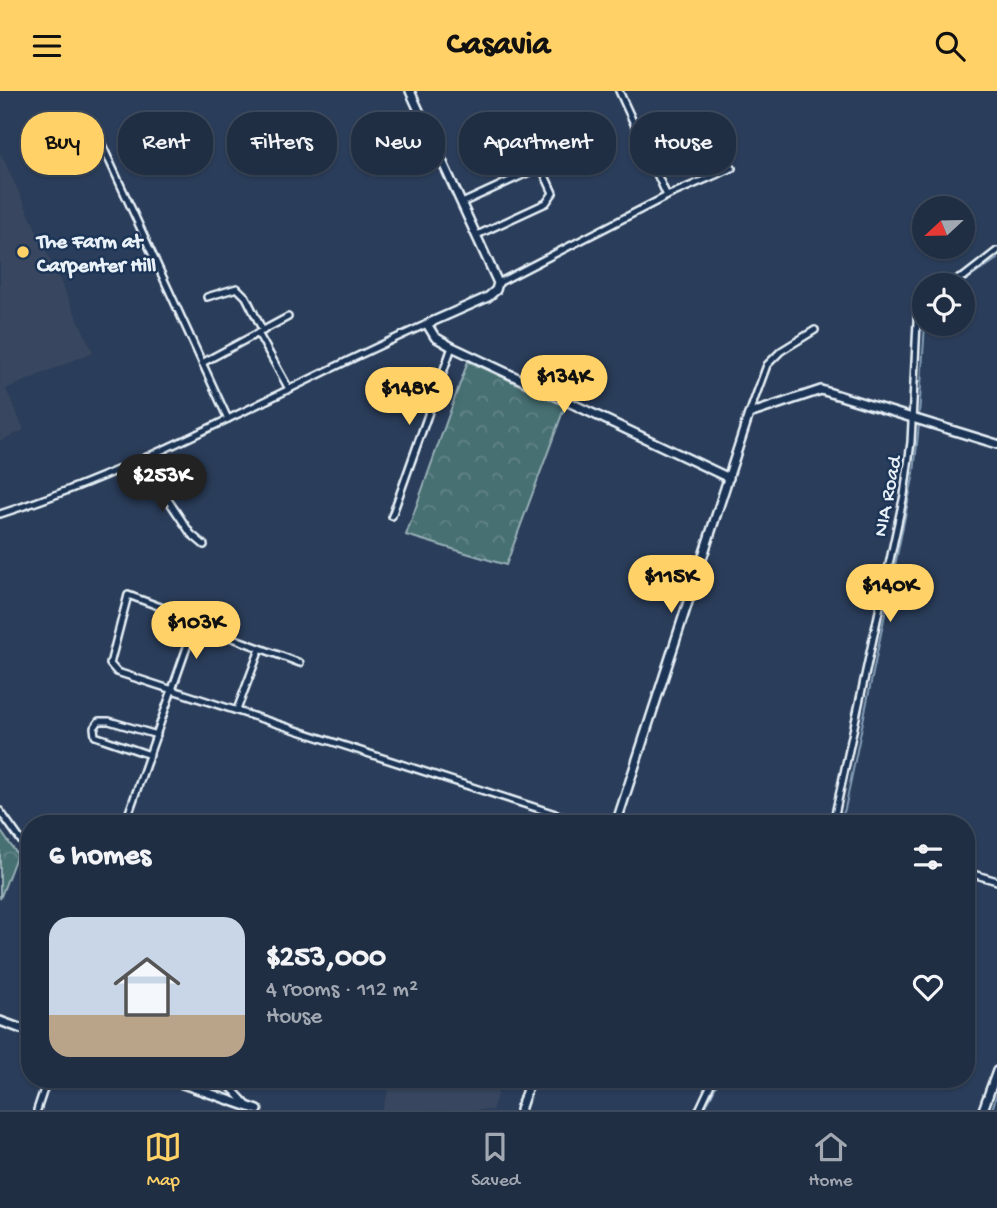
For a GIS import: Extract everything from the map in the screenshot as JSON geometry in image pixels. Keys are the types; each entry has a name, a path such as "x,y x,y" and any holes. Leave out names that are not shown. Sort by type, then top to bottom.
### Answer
{"street":[{"path":"0,514 62,494 142,461 488,297 496,290 498,283 410,91"},
{"path":"620,91 667,196"},
{"path":"104,149 228,419"},
{"path":"462,203 536,169 543,171 553,193 546,203 477,235"},
{"path":"498,283 667,196 716,175"},
{"path":"969,273 997,251"},
{"path":"207,297 237,288 246,297 260,332 289,389"},
{"path":"202,363 288,317"},
{"path":"427,324 435,337 452,347 729,478"},
{"path":"619,815 767,365 781,351 815,330"},
{"name":"NIA Road","path":"835,815 904,495 916,336"},
{"path":"392,516 452,347"},
{"path":"749,414 821,390 997,444"},
{"path":"142,461 191,534 204,545"},
{"path":"300,663 195,625 177,613 128,595 110,659 111,667 117,672 558,815"},
{"path":"128,815 195,625"},
{"path":"237,710 260,649"},
{"path":"150,755 102,741 95,736 94,728 99,721 109,720 157,734"},
{"path":"0,811 21,840"},
{"path":"975,875 997,881"},
{"path":"0,1021 21,1029"},
{"path":"983,1110 997,1071"},
{"path":"37,1110 44,1088"},
{"path":"193,1088 250,1109"},
{"path":"231,1088 250,1109"},
{"path":"520,1110 527,1088"},
{"path":"699,1110 709,1088"}],"shaded area":[{"name":"The Farm at Carpenter Hill","path":"0,152 93,352 6,389 24,430 0,441"},
{"path":"389,1088 499,1088 492,1110 382,1110"}],"green space":[{"path":"468,361 565,406 506,565 406,535"},
{"path":"0,830 17,854 0,899"}],"waterway":[{"path":"975,274 997,259"},
{"path":"919,416 924,336"},
{"path":"843,815 914,473 919,424"},
{"path":"0,818 21,847"},
{"path":"226,1088 235,1098"},
{"path":"704,1110 715,1088"},
{"path":"992,1110 997,1093"}],"place":[{"name":"The Farm at Carpenter Hill","path":"23,252"}]}
